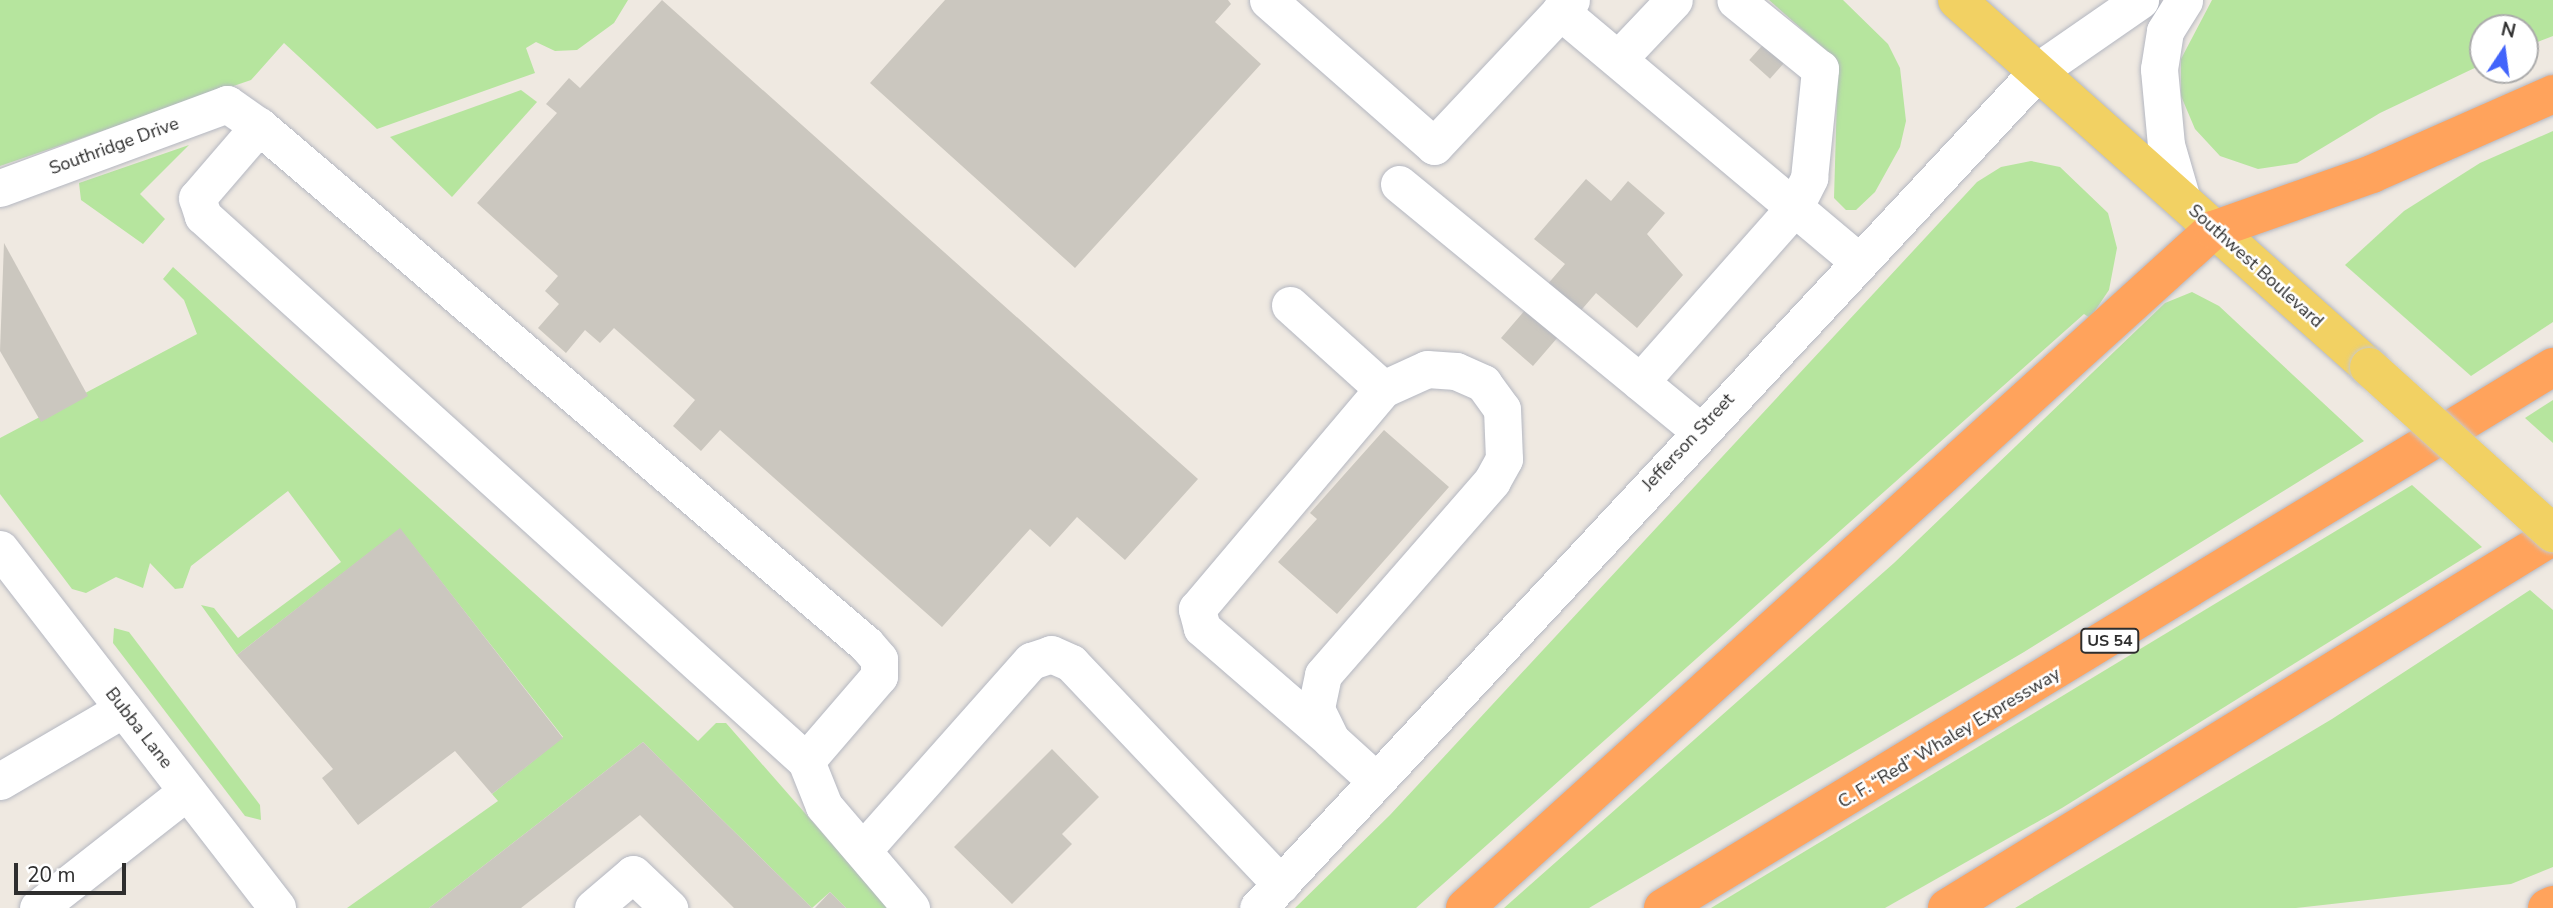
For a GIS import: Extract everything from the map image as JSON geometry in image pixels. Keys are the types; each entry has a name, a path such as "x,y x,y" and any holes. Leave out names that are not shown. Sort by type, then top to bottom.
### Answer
{"highway":[{"path":"1465,908 2213,230 2372,174 2553,94"},
{"name":"C. F. “Red” Whaley Expressway","path":"1664,908 2553,367"},
{"path":"1947,908 2553,534"},
{"path":"2547,908 2553,905"}],"main road":[{"name":"Southwest Boulevard","path":"1957,0 2039,70 2213,230 2553,534"}],"street":[{"path":"1268,0 1434,146 1566,5 1618,59 1859,262"},
{"path":"1618,59 1674,0"},
{"path":"1640,382 1794,208 1817,144 1820,69 1735,0"},
{"name":"Jefferson Street","path":"1269,896 1374,779 1699,430 2039,70 2140,0"},
{"path":"2182,200 2166,145 2160,69 2165,31 2184,0"},
{"name":"Southridge Drive","path":"0,188 227,104 258,126"},
{"path":"806,761 879,676 879,659 866,644 258,126 197,198 203,216 806,761 824,806 912,908"},
{"path":"1399,184 1699,430"},
{"path":"1290,305 1382,388"},
{"path":"1331,740 1316,709 1324,675 1504,458 1502,409 1483,383 1455,371 1427,369 1382,388 1197,608 1202,628 1374,779"},
{"name":"Bubba Lane","path":"0,549 277,908"},
{"path":"863,850 1031,661 1051,654 1071,663 1269,896"},
{"path":"0,781 123,709"},
{"path":"38,908 187,791"},
{"path":"593,908 633,874 669,908"}],"green space":[{"path":"0,0 628,0 614,23 577,50 555,51 536,42 526,48 535,73 377,129 284,43 251,80 0,166"},
{"path":"1769,0 1843,0 1888,44 1900,68 1906,121 1900,147 1875,192 1856,210 1846,210 1834,198 1838,61"},
{"path":"2212,0 2553,0 2553,36 2539,42 2539,14 2469,14 2469,71 2380,113 2297,163 2258,169 2220,156 2195,129 2181,96 2181,59"},
{"path":"521,90 537,102 452,197 390,137"},
{"path":"2553,131 2553,322 2471,376 2345,265 2404,211 2480,163"},
{"path":"189,145 140,194 165,219 143,244 81,200 79,183"},
{"path":"2031,161 2060,167 2108,213 2117,248 2109,290 2090,318 2084,314 1416,908 1295,908 1390,815 1977,182 2001,167"},
{"path":"173,267 698,741 716,723 726,723 888,908 846,908 830,892 812,908 643,742 429,908 347,908 498,801 492,794 563,737 400,529 237,655 201,605 214,608 238,638 341,562 288,491 191,566 183,588 175,589 150,563 143,588 116,577 86,593 72,589 0,494 0,438 197,334 184,300 163,279"},
{"path":"2192,292 2219,306 2364,441 2024,652 1589,908 1504,908 1894,563 2165,303"},
{"path":"2553,400 2553,443 2525,418"},
{"path":"2412,485 2482,547 2062,808 1885,908 1711,908"},
{"path":"2530,590 2553,610 2553,867 2511,884 2296,908 2015,908 2332,719"},
{"path":"114,628 129,632 260,805 261,820 245,816 113,643"}],"building":[{"path":"662,0 1198,479 1125,560 1077,517 1050,547 1030,529 942,627 720,430 701,451 673,426 695,400 614,328 600,343 585,330 566,353 538,328 559,304 545,291 558,276 477,203 557,113 546,104 569,78 580,88"},
{"path":"945,0 1228,0 1231,4 1215,22 1261,64 1075,268 870,83"},
{"path":"1778,28 1799,47 1770,79 1749,60"},
{"path":"1586,179 1611,201 1628,181 1665,213 1647,234 1683,275 1637,328 1596,293 1533,366 1501,338 1565,264 1534,239"},
{"path":"4,243 88,396 41,422 0,351"},
{"path":"1384,430 1449,487 1337,614 1278,562 1317,519 1310,513"},
{"path":"400,528 563,738 492,794 455,751 358,825 322,778 333,769 237,655"},
{"path":"643,742 812,908 734,908 640,815 521,908 429,908"},
{"path":"1052,749 1099,797 1062,834 1072,844 1012,904 954,847"},
{"path":"830,892 846,908 815,908"}]}
